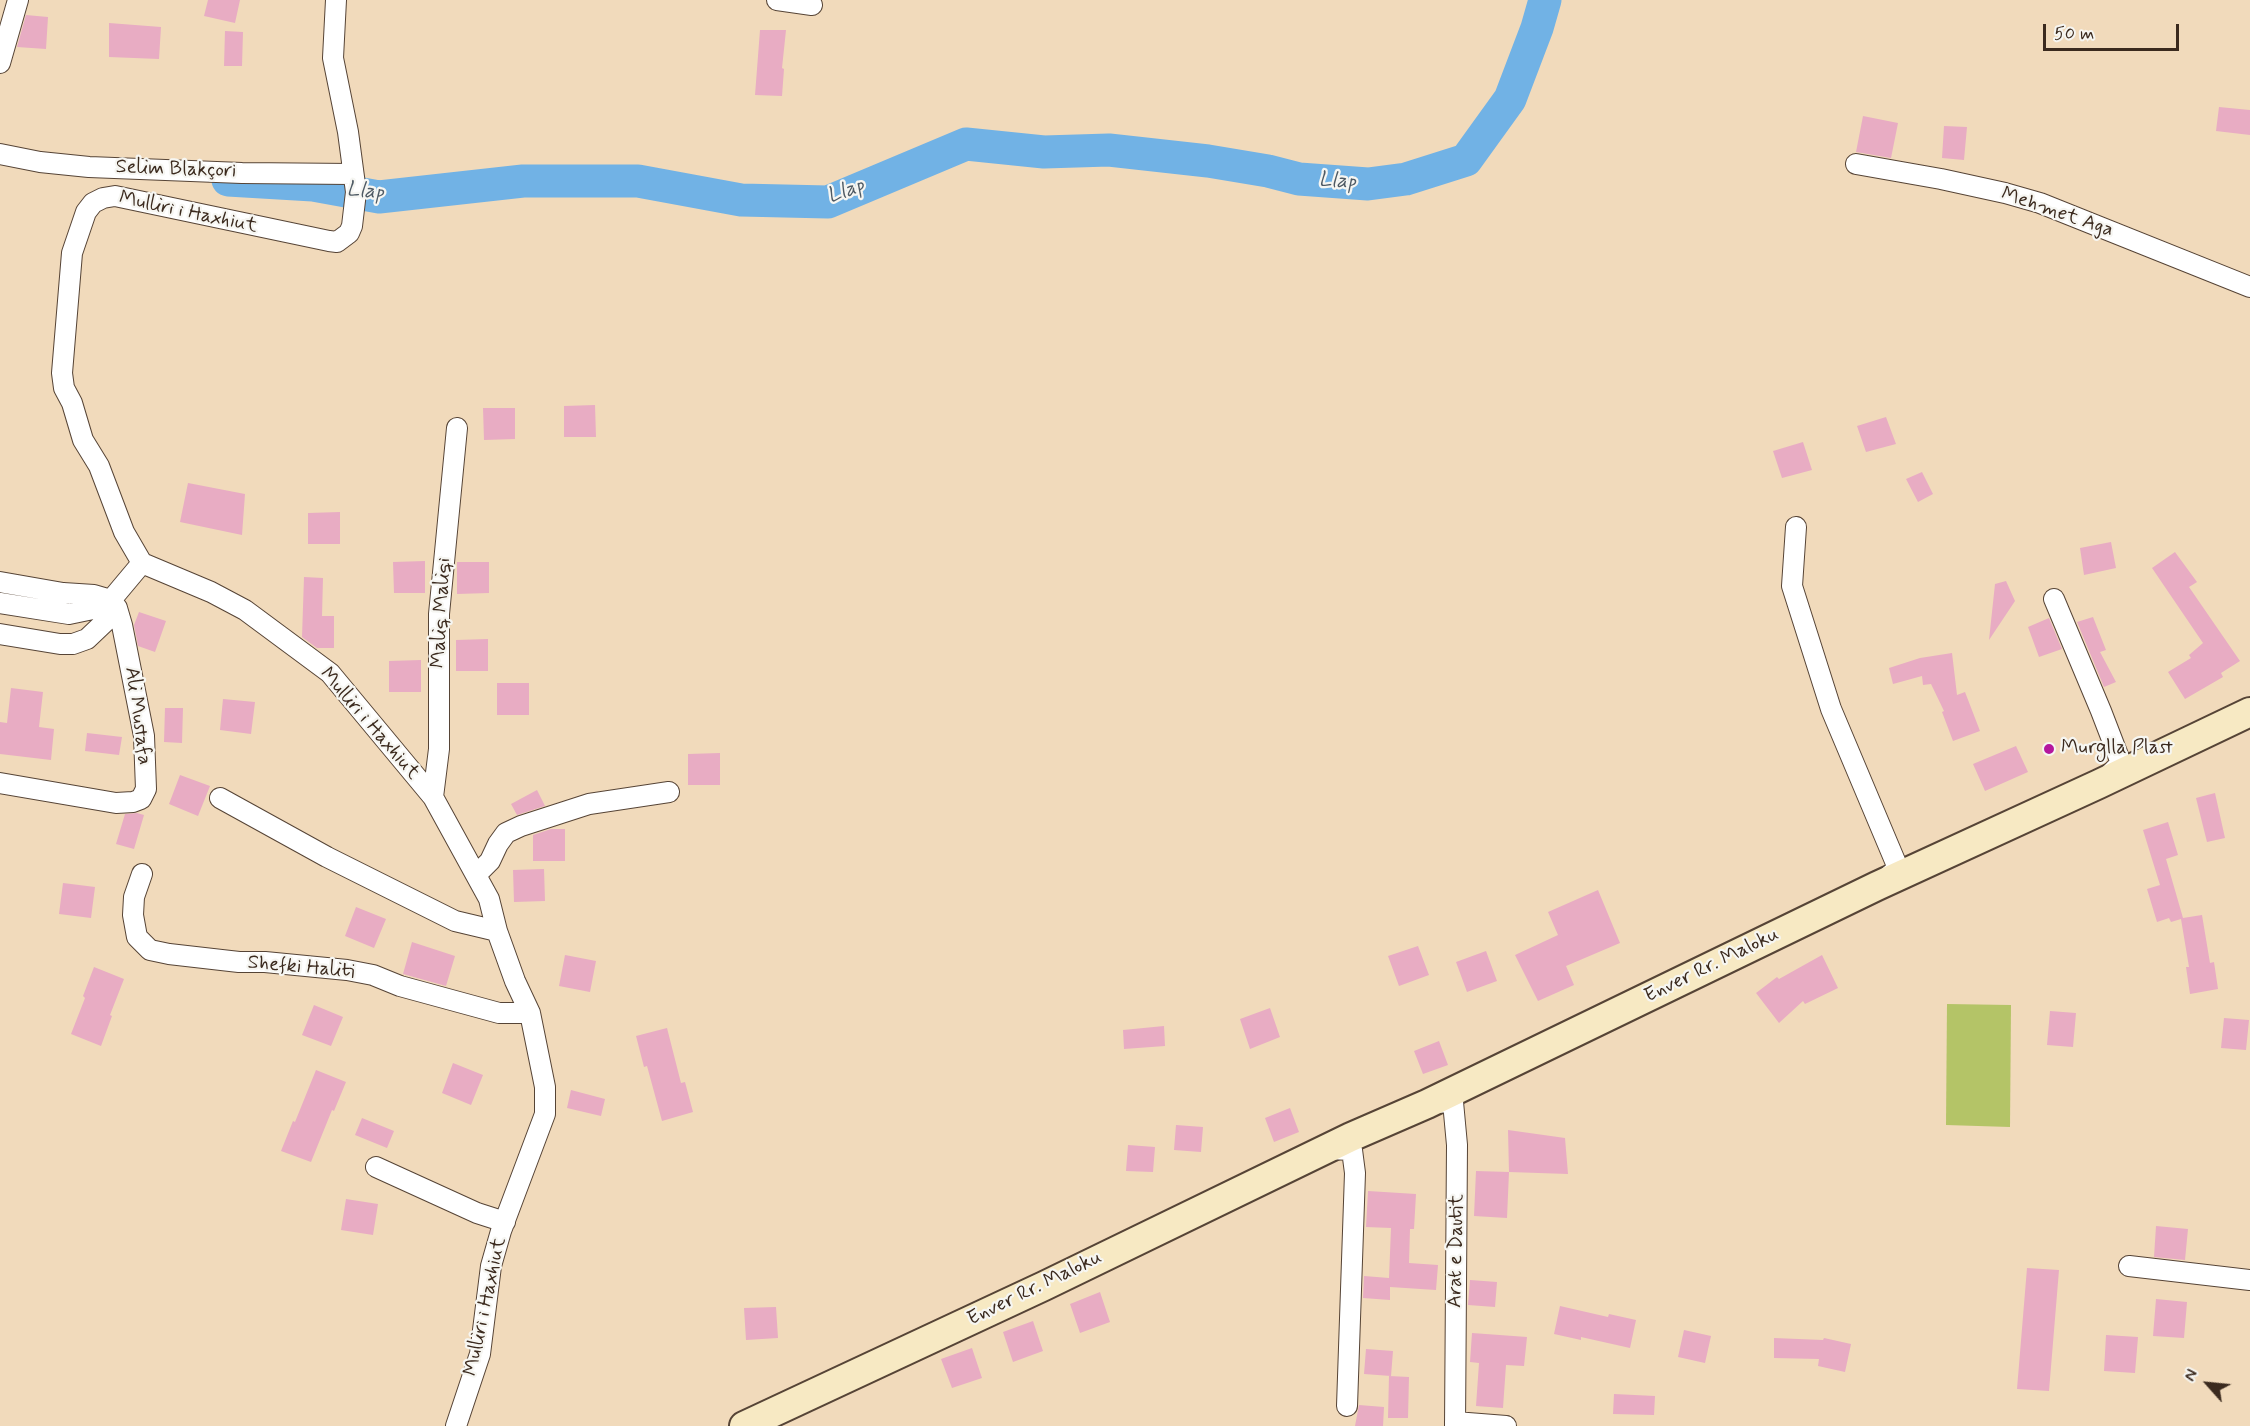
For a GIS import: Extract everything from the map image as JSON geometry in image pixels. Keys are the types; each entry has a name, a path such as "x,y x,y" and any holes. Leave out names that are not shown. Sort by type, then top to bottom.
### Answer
{"main road":[{"name":"Enver Rr. Maloku","path":"744,1426 1044,1286 1325,1149 1427,1104 1877,886 2250,712"}],"street":[{"path":"0,63 18,0"},
{"name":"Mulliri i Haxhiut","path":"336,0 333,58 348,132 354,183 352,226 344,239 337,242 329,241 115,196 103,198 93,203 86,212 72,253 62,373 64,388 72,403 83,440 99,466 124,532 142,564 211,592 245,610 330,673 433,797 489,899 497,931 515,981 530,1013 545,1087 544,1113 491,1266 480,1354 456,1426"},
{"path":"777,0 812,5"},
{"name":"Selim Blakçori","path":"0,154 40,162 89,167 232,172 354,183"},
{"name":"Mehmet Aga","path":"1856,164 2005,193 2040,204 2250,287"},
{"name":"Maliq Maliqi","path":"433,797 439,749 440,614 457,428"},
{"path":"1796,527 1792,586 1832,709 1898,868 1877,886"},
{"path":"0,633 60,644 73,644 87,639 103,625 114,604 142,564"},
{"path":"0,582 63,593 94,595 114,604"},
{"name":"Enver Rr. Maloku","path":"2054,599 2121,763 2099,784"},
{"path":"0,603 69,614 114,604"},
{"name":"Ali Mustafa","path":"0,783 116,803 141,799 146,789 144,736 137,694 114,604"},
{"path":"476,875 490,861 506,834 521,826 589,804 669,792"},
{"path":"220,798 455,921 497,931"},
{"name":"Shefki Haliti","path":"142,874 134,897 133,915 137,937 150,950 239,962 265,962 347,970 373,975 400,986 499,1013 530,1013"},
{"name":"Arat e Dautit","path":"1427,1104 1453,1102 1457,1144 1455,1424"},
{"path":"1325,1149 1352,1150 1355,1173 1347,1406"},
{"name":"Mulliri i Haxhiut","path":"376,1167 477,1213 505,1222"},
{"path":"2129,1266 2250,1280"},
{"path":"1455,1424 1506,1426"}],"green space":[{"path":"1947,1004 2011,1005 2010,1127 1946,1125"}],"building":[{"path":"208,0 240,0 235,23 204,16"},
{"path":"26,15 48,17 46,49 17,47"},
{"path":"109,23 161,27 159,59 109,57"},
{"path":"760,30 786,30 782,96 755,95"},
{"path":"225,31 243,32 242,66 224,66"},
{"path":"2219,107 2250,110 2250,135 2216,131"},
{"path":"1863,116 1898,123 1891,158 1856,152"},
{"path":"1944,126 1967,127 1964,160 1942,158"},
{"path":"595,405 596,437 564,437 564,406"},
{"path":"483,408 515,408 515,439 484,440"},
{"path":"1886,417 1896,444 1866,452 1857,426"},
{"path":"1803,442 1812,470 1782,478 1773,451"},
{"path":"1922,472 1933,494 1918,502 1906,479"},
{"path":"188,483 245,494 242,535 180,522"},
{"path":"340,512 340,544 308,544 308,513"},
{"path":"2111,542 2116,568 2084,575 2080,548"},
{"path":"2175,552 2197,582 2189,587 2240,661 2221,673 2223,677 2185,699 2168,672 2191,658 2189,655 2203,643 2152,568"},
{"path":"425,561 425,593 394,593 393,562"},
{"path":"457,562 489,562 489,593 457,594"},
{"path":"304,577 323,578 322,616 334,616 334,648 317,648 302,637"},
{"path":"2006,581 2015,601 1989,640 1995,584"},
{"path":"139,612 166,621 155,652 138,646 134,625"},
{"path":"2093,617 2106,650 2100,652 2116,682 2104,687 2077,622"},
{"path":"2049,618 2062,649 2039,657 2028,627"},
{"path":"488,639 488,671 456,671 456,640"},
{"path":"1952,653 1957,695 1965,692 1980,731 1953,741 1942,712 1944,711 1931,684 1923,685 1922,676 1893,684 1889,668 1920,658"},
{"path":"421,660 421,692 389,692 389,661"},
{"path":"497,683 529,683 529,715 497,715"},
{"path":"11,688 43,692 39,727 54,729 51,760 0,754 0,722 7,723"},
{"path":"223,699 255,702 251,734 220,730"},
{"path":"165,708 183,708 182,743 164,742"},
{"path":"87,733 122,737 119,755 85,751"},
{"path":"2016,746 2028,772 1985,791 1973,764"},
{"path":"720,753 720,785 688,785 688,754"},
{"path":"180,775 210,786 198,816 169,804"},
{"path":"537,790 545,806 517,815 511,804"},
{"path":"2215,793 2225,838 2207,842 2196,798"},
{"path":"125,814 144,815 134,849 116,844"},
{"path":"2168,822 2178,855 2166,859 2183,918 2202,915 2210,963 2214,962 2218,989 2190,994 2186,967 2189,967 2181,919 2171,922 2169,918 2157,922 2147,889 2160,885 2143,830"},
{"path":"551,829 565,829 565,861 533,861 533,835"},
{"path":"544,869 545,901 514,902 513,870"},
{"path":"63,883 95,887 91,918 59,914"},
{"path":"1598,890 1620,943 1566,966 1574,985 1538,1001 1515,955 1558,935 1548,912"},
{"path":"356,907 386,919 374,948 345,936"},
{"path":"412,942 455,956 446,986 403,974"},
{"path":"1418,946 1429,975 1399,986 1388,956"},
{"path":"1486,951 1497,981 1467,992 1456,962"},
{"path":"565,955 596,961 590,992 559,986"},
{"path":"1822,955 1838,988 1805,1004 1803,1001 1779,1023 1756,993 1777,977 1779,979"},
{"path":"94,967 124,979 101,1046 71,1034"},
{"path":"314,1005 343,1017 331,1046 302,1035"},
{"path":"1270,1008 1280,1037 1250,1049 1240,1019"},
{"path":"2050,1011 2076,1013 2073,1047 2047,1045"},
{"path":"2224,1018 2249,1020 2246,1050 2221,1048"},
{"path":"1164,1026 1165,1046 1124,1049 1123,1030"},
{"path":"667,1028 681,1083 685,1082 693,1112 662,1121 636,1036"},
{"path":"1439,1041 1448,1065 1423,1074 1414,1051"},
{"path":"453,1063 483,1075 471,1105 442,1093"},
{"path":"316,1070 346,1082 311,1162 281,1151"},
{"path":"571,1090 605,1099 601,1116 567,1108"},
{"path":"1290,1108 1299,1132 1274,1142 1265,1118"},
{"path":"362,1118 394,1131 387,1148 355,1135"},
{"path":"1176,1125 1203,1127 1201,1152 1174,1150"},
{"path":"1508,1130 1565,1138 1568,1174 1509,1172"},
{"path":"1128,1145 1155,1147 1153,1172 1126,1171"},
{"path":"1476,1171 1509,1172 1507,1218 1474,1216"},
{"path":"1368,1191 1416,1194 1414,1229 1410,1229 1409,1263 1438,1265 1436,1290 1390,1287 1390,1300 1363,1298 1364,1276 1389,1278 1391,1228 1366,1227"},
{"path":"346,1199 378,1204 373,1235 341,1230"},
{"path":"2156,1226 2188,1229 2185,1260 2154,1257"},
{"path":"2027,1268 2059,1270 2049,1391 2017,1389"},
{"path":"1470,1280 1497,1282 1495,1307 1468,1305"},
{"path":"1100,1292 1110,1322 1080,1333 1070,1304"},
{"path":"2156,1299 2187,1302 2184,1338 2153,1336"},
{"path":"1560,1306 1608,1317 1609,1314 1636,1320 1630,1348 1581,1337 1581,1340 1554,1334"},
{"path":"776,1307 778,1338 746,1340 744,1308"},
{"path":"1033,1321 1043,1351 1013,1362 1003,1332"},
{"path":"1684,1330 1711,1336 1705,1363 1678,1357"},
{"path":"1472,1333 1527,1337 1524,1366 1506,1365 1503,1408 1476,1406 1479,1363 1470,1362"},
{"path":"2106,1335 2138,1337 2135,1373 2104,1371"},
{"path":"1774,1338 1823,1340 1824,1338 1851,1344 1845,1372 1818,1366 1819,1359 1774,1358"},
{"path":"972,1348 982,1378 952,1388 941,1359"},
{"path":"1366,1349 1393,1351 1391,1376 1364,1374"},
{"path":"1389,1376 1409,1377 1408,1418 1388,1418"},
{"path":"1614,1394 1655,1396 1654,1415 1613,1414"},
{"path":"1359,1405 1384,1407 1383,1426 1355,1426"}],"waterway":[{"name":"Llap","path":"228,180 313,185 379,197 523,181 638,181 741,200 828,202 966,144 1044,152 1109,150 1208,161 1268,171 1299,179 1368,184 1406,179 1466,160 1510,99 1545,0"}],"place":[{"name":"Murglla Plast","path":"2049,749"}]}
